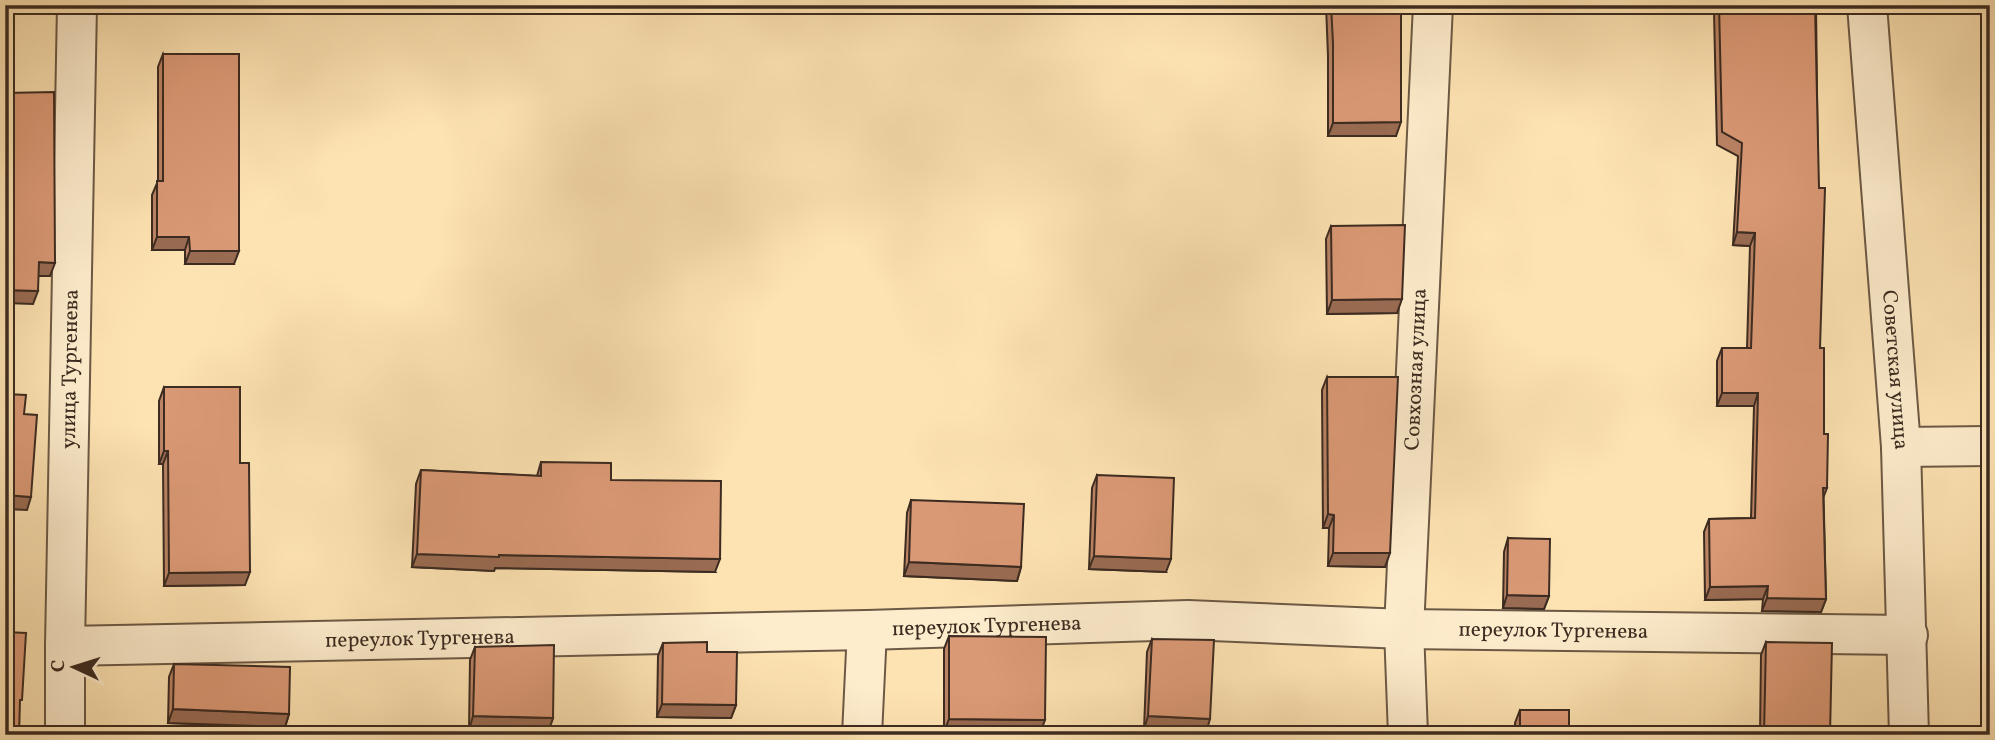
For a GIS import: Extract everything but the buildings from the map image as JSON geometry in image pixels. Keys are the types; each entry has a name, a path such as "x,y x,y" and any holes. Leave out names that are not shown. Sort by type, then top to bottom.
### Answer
{"street":[{"name":"улица Тургенева","path":"65,735 77,5"},
{"name":"Совхозная улица","path":"1408,735 1404,629 1433,5"},
{"name":"Советская улица","path":"1867,5 1901,447 1909,735"},
{"path":"1901,447 1990,446"},
{"name":"переулок Тургенева","path":"65,646 867,631 1188,620 1404,629 1908,635"},
{"path":"862,735 867,631"}]}
